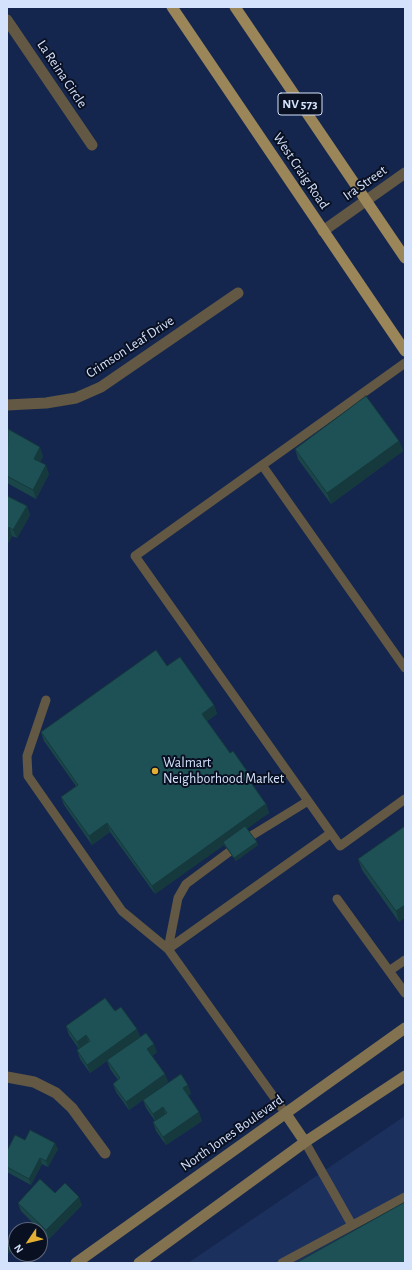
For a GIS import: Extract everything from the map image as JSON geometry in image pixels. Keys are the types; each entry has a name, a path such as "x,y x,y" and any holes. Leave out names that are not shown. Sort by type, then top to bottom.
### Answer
{"main road":[{"name":"West Craig Road","path":"172,7 405,351"},
{"name":"NV 573","path":"235,7 405,258"},
{"name":"North Jones Boulevard","path":"76,1263 405,1028"},
{"path":"139,1263 305,1142 405,1076"},
{"path":"286,1114 305,1142"}],"street":[{"name":"La Reina Circle","path":"7,20 92,145"},
{"name":"Ira Street","path":"323,231 405,173"},
{"name":"Crimson Leaf Drive","path":"7,405 46,403 76,398 101,386 238,293"},
{"path":"7,1077 34,1082 56,1093 72,1108 105,1153"}],"lane":[{"path":"405,363 135,556 340,846 405,800"},
{"path":"262,465 405,668"},
{"path":"46,700 27,756 28,776 122,912 168,950 286,1114"},
{"path":"251,836 308,801"},
{"path":"168,950 331,833"},
{"path":"168,950 178,898 186,884 229,852"},
{"path":"337,899 405,993"},
{"path":"389,971 405,960"},
{"path":"305,1142 352,1225"},
{"path":"282,1263 405,1197"}],"shaded area":[{"path":"405,1116 405,1263 188,1263"}],"building":[{"path":"366,396 399,441 327,493 295,449"},
{"path":"8,429 40,447 34,459 46,465 33,490 7,476"},
{"path":"7,496 27,506 13,530 9,527 7,531"},
{"name":"Walmart Neighborhood Market","path":"156,650 167,666 180,657 214,705 202,714 230,753 233,751 247,771 244,773 266,804 152,886 107,823 89,836 61,797 78,785 41,732"},
{"path":"245,826 257,842 234,858 223,842"},
{"path":"405,826 405,905 396,911 358,859"},
{"path":"105,998 115,1011 121,1007 137,1029 87,1065 77,1050 90,1041 86,1035 77,1042 66,1026"},
{"path":"146,1033 154,1044 147,1049 165,1074 126,1102 113,1084 120,1078 107,1060"},
{"path":"181,1074 188,1085 183,1088 199,1112 163,1137 153,1122 167,1113 163,1107 153,1114 143,1100"},
{"path":"30,1130 55,1143 46,1161 40,1158 29,1179 7,1167 7,1151 15,1135 25,1140"},
{"path":"40,1179 55,1193 65,1183 79,1197 48,1228 48,1222 38,1222 18,1203"},
{"path":"405,1202 405,1263 296,1263"}],"place":[{"name":"Walmart Neighborhood Market","path":"155,771"}]}
